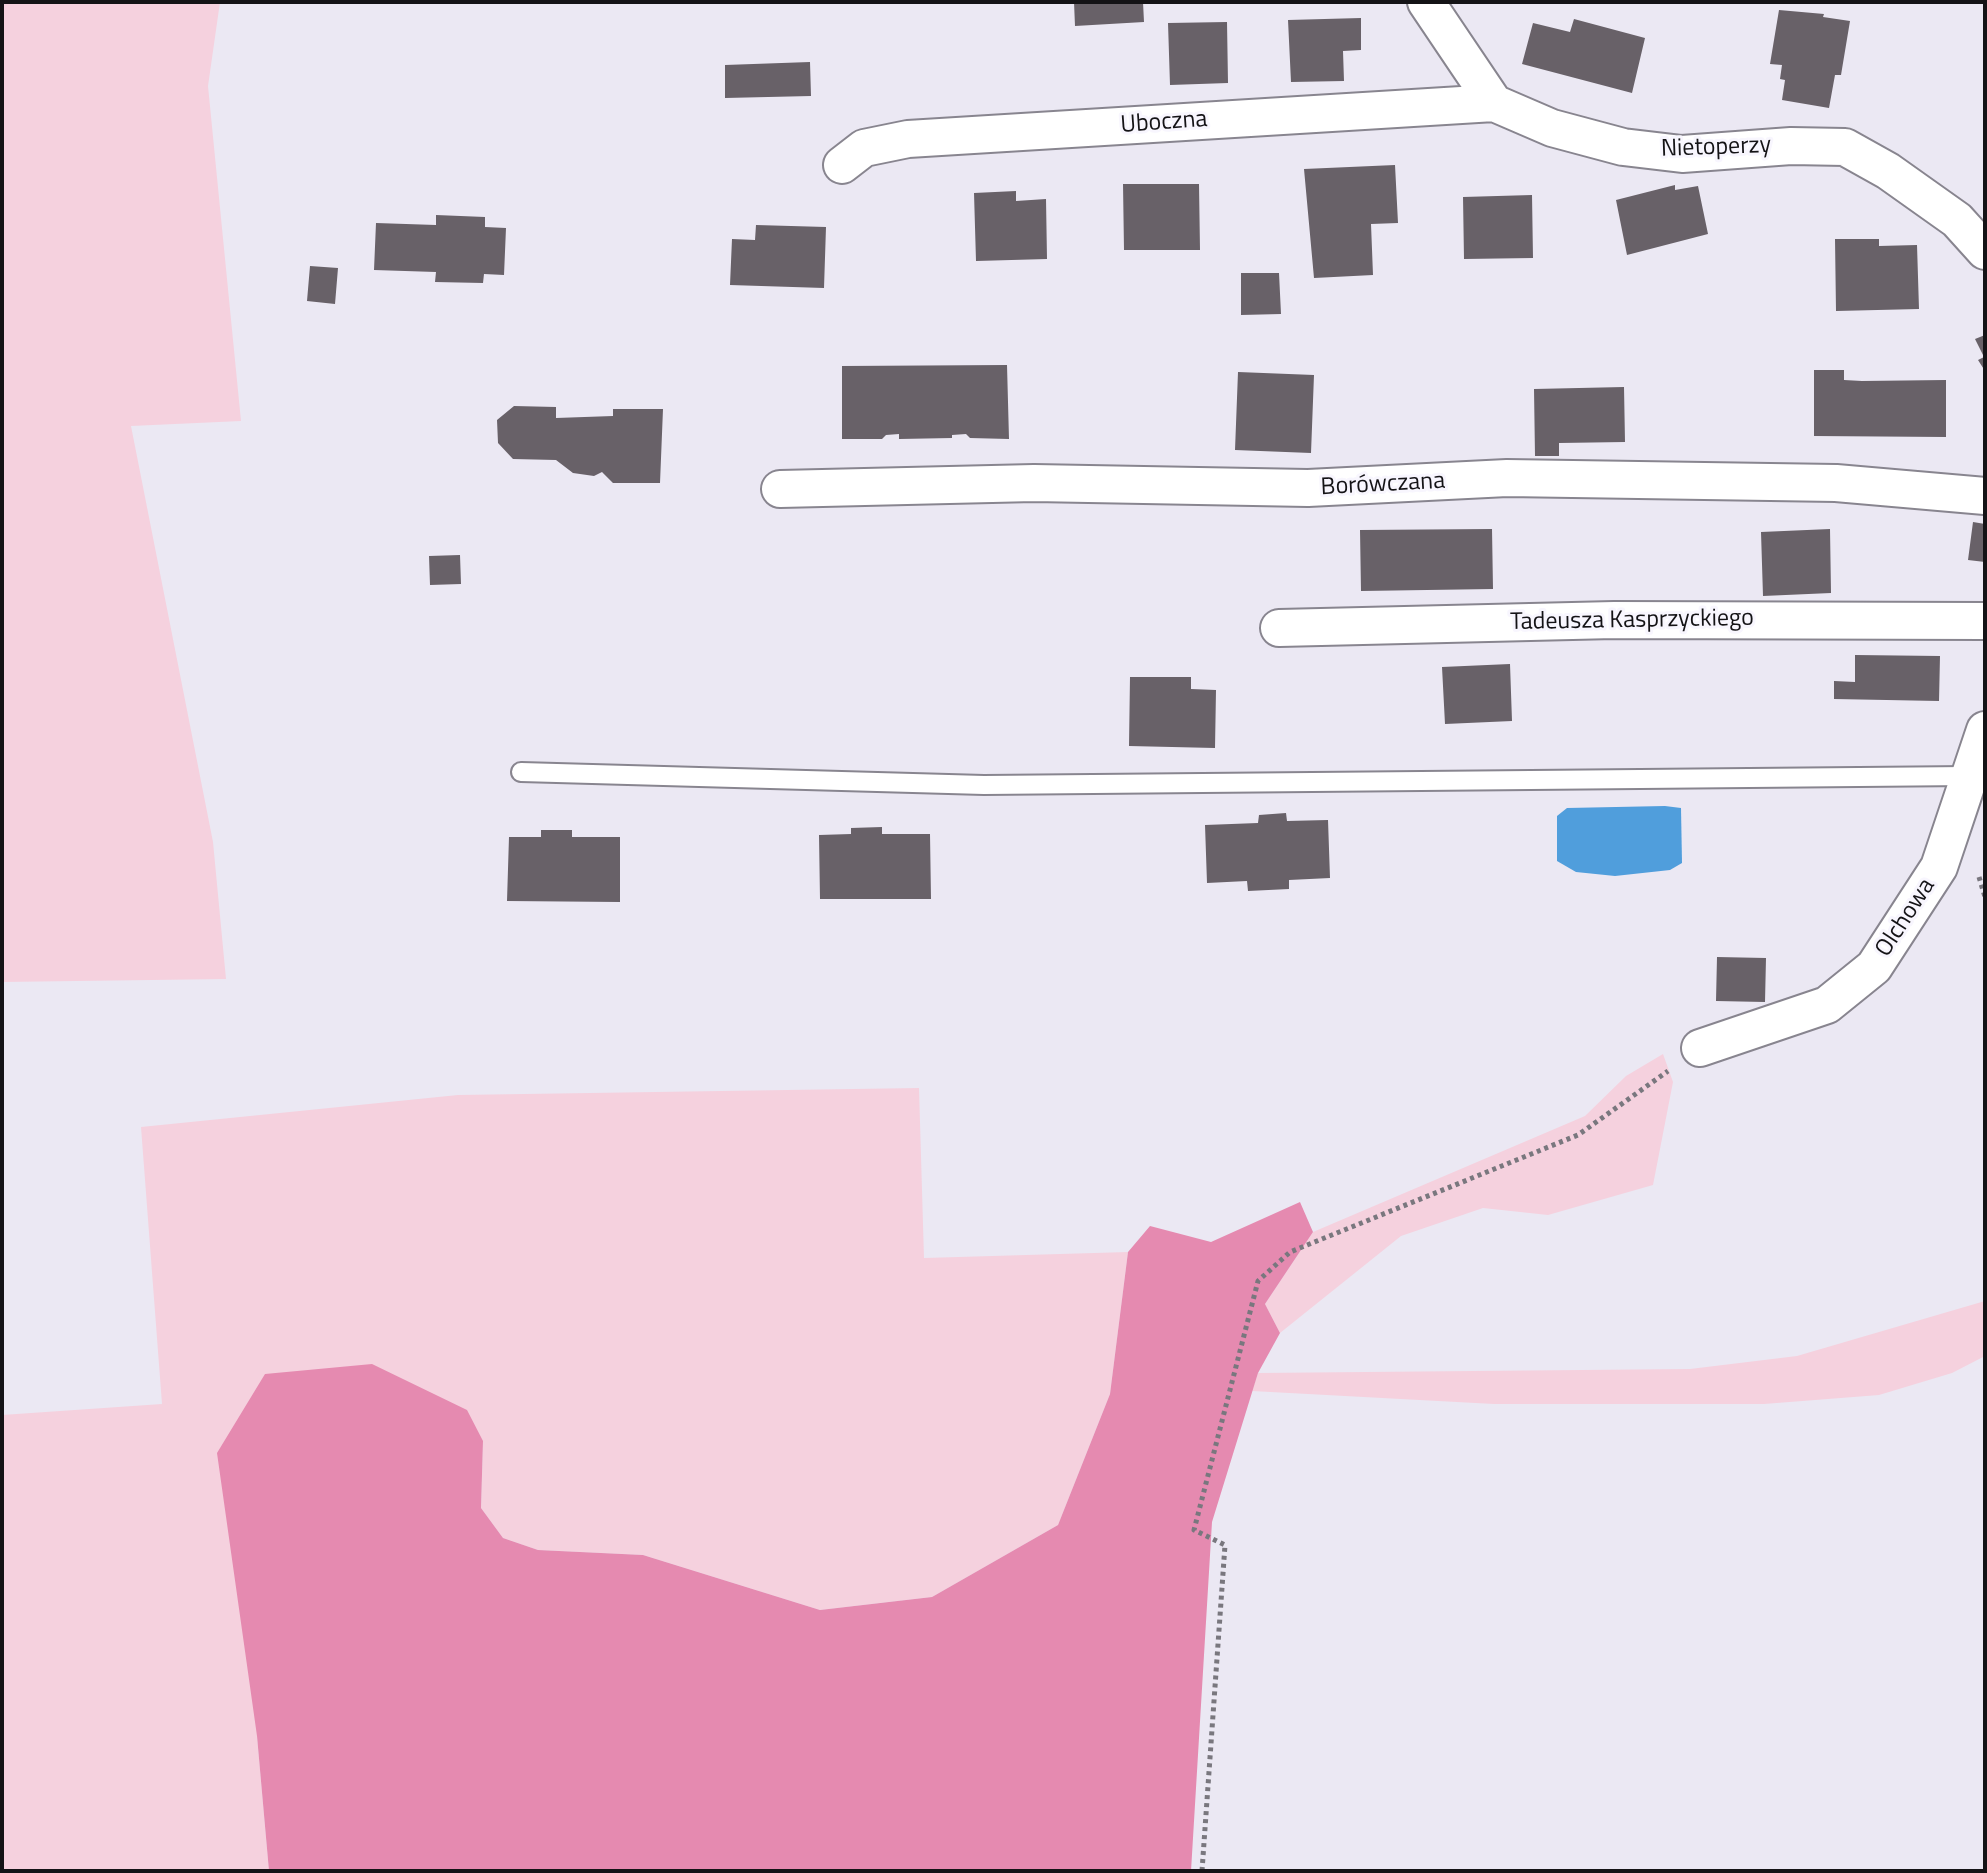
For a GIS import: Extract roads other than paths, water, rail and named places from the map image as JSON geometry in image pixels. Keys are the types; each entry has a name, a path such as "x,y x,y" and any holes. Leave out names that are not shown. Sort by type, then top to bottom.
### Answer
{"street":[{"path":"1426,2 1494,103"},
{"name":"Uboczna","path":"842,165 864,148 908,139 1494,103"},
{"name":"Nietoperzy","path":"1494,103 1552,128 1623,147 1682,154 1791,146 1845,147 1888,171 1957,220 1985,251"},
{"name":"Borówczana","path":"780,489 1034,483 1308,488 1507,478 1836,483 1985,496"},
{"name":"Tadeusza Kasprzyckiego","path":"1279,628 1614,620 1985,621"},
{"name":"Olchowa","path":"1700,1048 1827,1005 1874,967 1902,929 1939,867 1985,730"}],"lane":[{"path":"521,772 984,785 1968,776"}],"water":[{"path":"1567,808 1681,808 1682,863 1670,870 1615,876 1576,872 1557,861 1557,816"}]}
